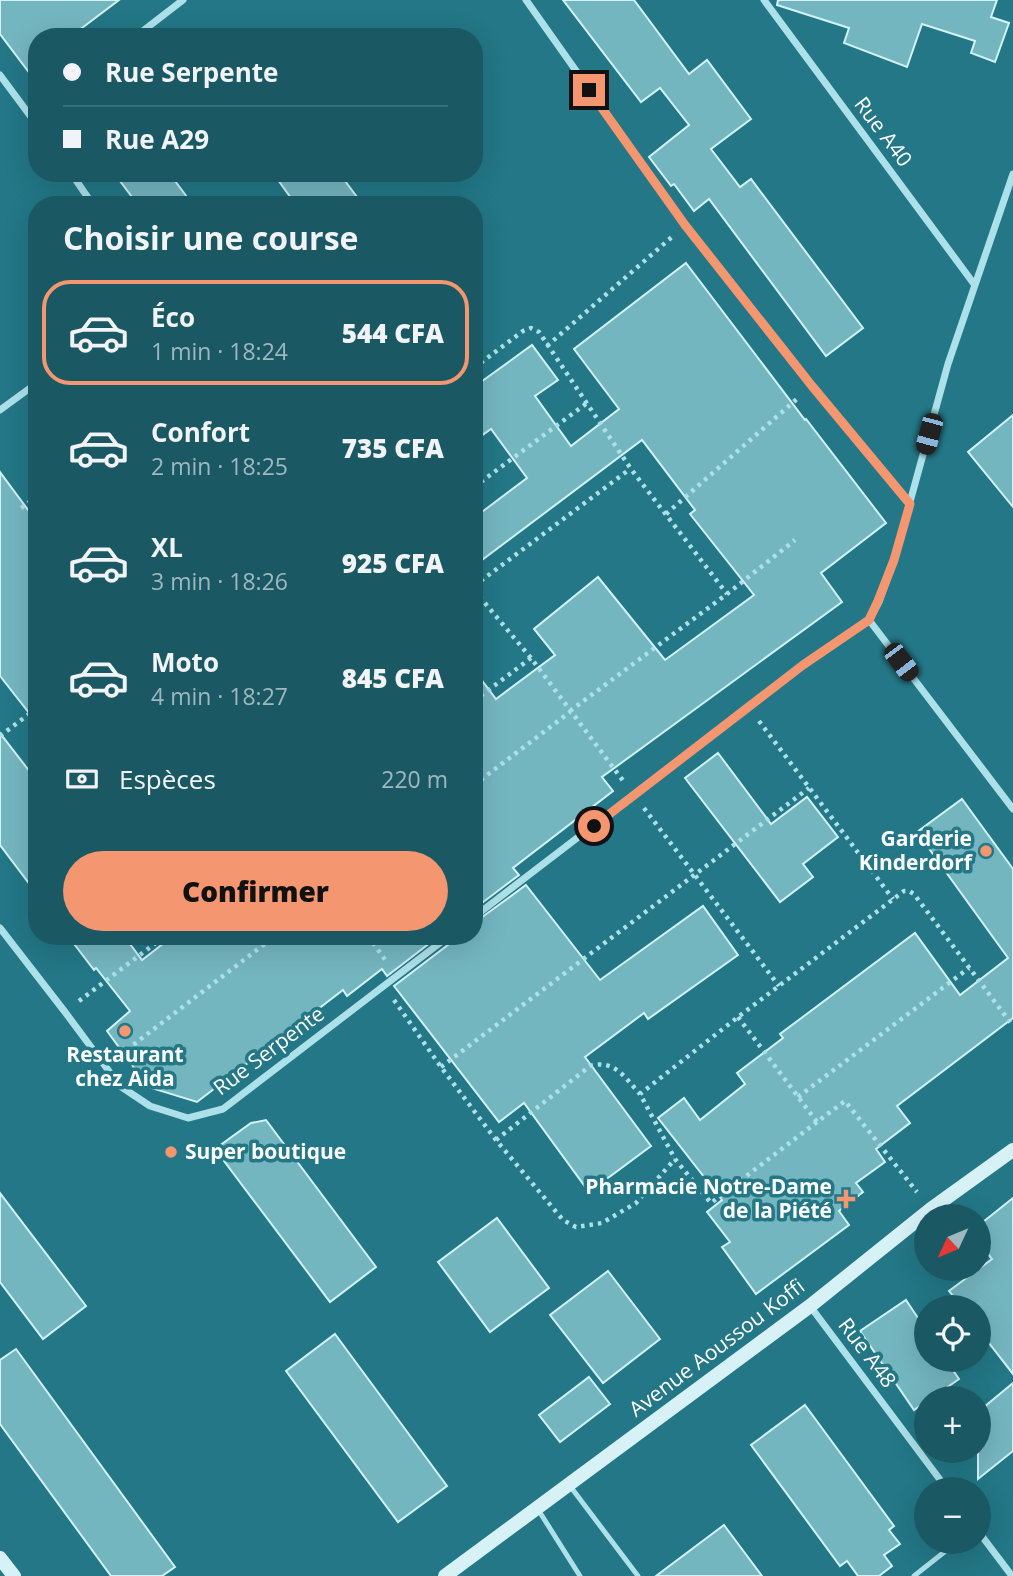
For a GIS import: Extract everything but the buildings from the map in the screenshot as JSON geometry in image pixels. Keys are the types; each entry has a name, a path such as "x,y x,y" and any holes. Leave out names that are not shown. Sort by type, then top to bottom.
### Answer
{"street":[{"path":"147,28 183,0"},
{"path":"526,0 685,225 812,386 910,504"},
{"name":"Rue A40","path":"764,0 974,284"},
{"path":"0,75 28,107"},
{"path":"483,910 803,665 869,620 894,560 948,364 1013,174"},
{"path":"0,410 28,390"},
{"path":"869,620 1013,809"},
{"name":"Rue Serpente","path":"0,928 120,1086 150,1106 188,1118 223,1109 437,945"},
{"name":"Avenue Aoussou Koffi","path":"939,1204 1013,1150"},
{"name":"Avenue Aoussou Koffi","path":"445,1576 810,1306 914,1223"},
{"name":"Rue A48","path":"810,1306 938,1477"},
{"path":"991,1548 1012,1576"},
{"path":"0,1558 14,1576"}],"lane":[{"path":"569,1484 638,1576"},
{"path":"537,1508 580,1576"},
{"path":"914,1576 942,1554"}],"path":[{"path":"547,346 685,225"},
{"path":"483,361 523,331 531,328 539,332 631,469 727,594"},
{"path":"666,514 812,386"},
{"path":"483,480 587,403"},
{"path":"483,579 631,469"},
{"path":"21,508 28,503"},
{"path":"483,778 795,540"},
{"path":"483,694 531,657"},
{"path":"748,707 893,899"},
{"path":"0,736 28,715"},
{"path":"441,1067 810,788"},
{"path":"640,1094 904,891 915,894 1013,1026"},
{"path":"65,1012 153,945"},
{"path":"105,1066 263,945"},
{"path":"374,945 388,964 384,986 496,1140 562,1220 576,1227 602,1223 636,1203 675,1159"},
{"path":"798,1097 969,968"},
{"path":"738,1017 817,1122"},
{"path":"496,1140 590,1066 600,1063 614,1068 640,1094 675,1159 711,1203 845,1101 928,1204"}],"place":[{"name":"Garderie Kinderdorf","path":"986,851"},
{"name":"Restaurant chez Aida","path":"125,1031"},
{"name":"Super boutique","path":"171,1152"},
{"name":"Pharmacie Notre-Dame de la Piété","path":"846,1199"}],"route":[{"path":"589,90 685,225 812,386 910,504 894,560 869,620 803,665 594,826"}]}
